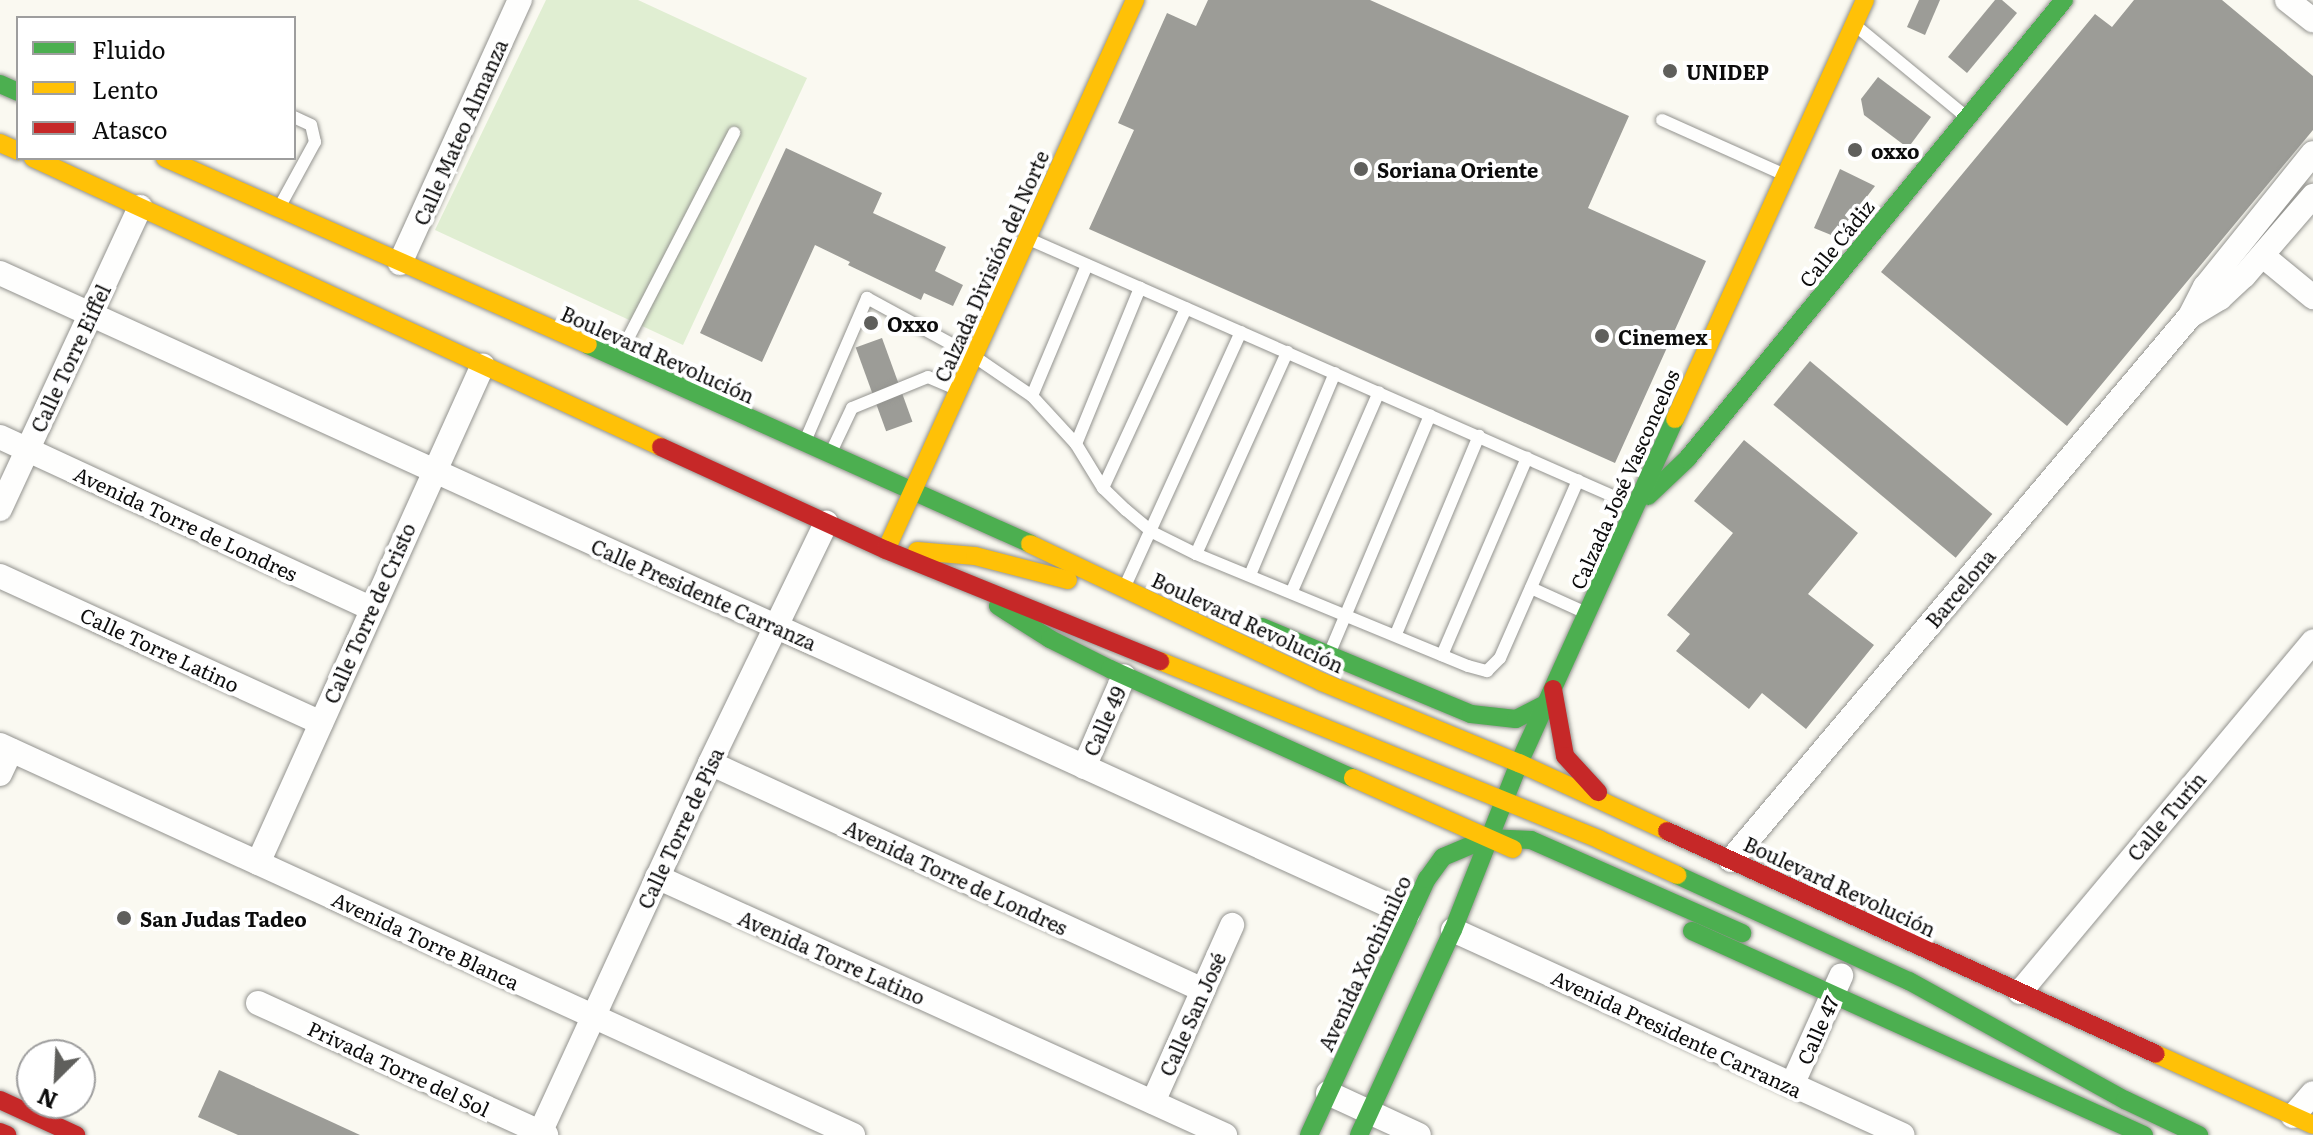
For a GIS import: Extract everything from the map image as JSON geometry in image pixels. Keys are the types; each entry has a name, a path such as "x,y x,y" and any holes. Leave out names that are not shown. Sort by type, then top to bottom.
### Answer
{"main road":[{"name":"Calzada División del Norte","path":"886,550 1135,0"},
{"name":"Calzada José Vasconcelos","path":"1502,800 1635,507 1720,378 1786,175 1865,0"},
{"name":"Calle Cádiz","path":"1635,507 1687,459 1720,378 1967,118 2064,0"},
{"path":"37,160 886,550 1600,840 1831,945 2018,1038 2125,1100 2199,1135"},
{"name":"Boulevard Revolución","path":"169,160 279,209 396,270 617,360 914,489 1347,693 1519,763 2303,1121"},
{"path":"243,254 322,270"},
{"path":"886,550 948,551 1064,580 1177,596 1201,604"},
{"path":"966,583 1021,622 1124,676 1488,838 1839,981 2118,1130 2144,1135"},
{"path":"1239,617 1471,714 1516,719 1549,696 1565,756 1611,805"},
{"path":"1359,1135 1453,930 1502,800"},
{"path":"1488,838 1531,840 1759,940"},
{"name":"Avenida Xochimilco","path":"1309,1135 1408,914 1443,857 1458,848 1488,838"},
{"path":"1940,1020 1984,1034 2050,1039"},
{"path":"2081,1040 2181,1065"},
{"path":"0,1100 76,1135"},
{"path":"0,1132 7,1135"}],"street":[{"name":"Calle Mateo Almanza","path":"396,270 520,0"},
{"path":"2287,0 2313,20"},
{"name":"Barcelona","path":"1731,860 2190,316 2205,287 2313,153"},
{"name":"Barcelona","path":"2190,316 2220,298 2263,256 2313,196"},
{"name":"Calle Torre Eiffel","path":"0,509 140,207"},
{"path":"2263,256 2313,297"},
{"name":"Calle Presidente Carranza","path":"0,273 1408,914"},
{"name":"Calle Torre de Cristo","path":"258,863 483,365"},
{"name":"Avenida Torre de Londres","path":"0,437 372,609"},
{"name":"Calle Torre de Pisa","path":"542,1134 657,877 826,523"},
{"name":"Calle Torre Latino","path":"0,576 321,723"},
{"name":"Calle Turín","path":"2020,992 2313,641"},
{"name":"Calle 49","path":"1084,767 1124,676"},
{"path":"0,774 6,748"},
{"name":"Avenida Torre Blanca","path":"6,748 853,1135"},
{"name":"Avenida Torre de Londres","path":"710,763 1203,990"},
{"name":"Avenida Torre Latino","path":"657,877 1225,1135"},
{"name":"Calle San José","path":"1153,1102 1232,925"},
{"name":"Avenida Presidente Carranza","path":"1453,930 1902,1135"},
{"name":"Calle 47","path":"1792,1085 1839,981"},
{"name":"Privada Torre del Sol","path":"258,1003 542,1134"},
{"path":"1328,1093 1419,1135"},
{"path":"2303,1121 2313,1093"}],"lane":[{"path":"1854,25 1967,118"},
{"path":"279,209 315,142 311,125 296,118"},
{"path":"1662,120 1786,175"},
{"path":"617,360 734,133"},
{"path":"1028,239 1635,507"},
{"path":"1032,396 1087,265"},
{"path":"1076,444 1140,288"},
{"path":"804,442 867,298 975,357 1032,396 1076,444 1103,488 1152,532 1196,554 1346,613 1477,670 1495,667 1578,480"},
{"path":"1103,488 1186,308"},
{"path":"1124,588 1241,332"},
{"path":"1196,554 1287,352"},
{"path":"1250,575 1335,373"},
{"path":"830,453 852,408 928,377 959,391"},
{"path":"1292,591 1379,392"},
{"path":"1329,655 1430,415"},
{"path":"1396,634 1479,436"},
{"path":"1442,655 1527,458"},
{"path":"1531,588 1587,614"}],"green space":[{"path":"546,0 638,0 807,78 683,345 435,230"}],"building":[{"name":"Soriana Oriente","path":"1208,0 1370,0 1629,116 1588,208 1706,261 1615,463 1089,229 1134,130 1118,123 1167,13 1196,26"},
{"path":"1919,0 1940,0 1925,35 1907,27"},
{"path":"1995,0 2002,0 2017,13 1967,73 1948,57"},
{"path":"2134,0 2222,0 2313,76 2313,130 2067,426 1881,272 2095,14 2112,27"},
{"path":"1878,77 1931,117 1908,148 1864,115 1861,99"},
{"path":"786,148 882,193 873,213 946,247 935,271 963,285 953,306 924,293 921,300 848,265 850,262 815,245 762,362 700,333"},
{"path":"1840,169 1875,186 1836,237 1814,228"},
{"path":"882,338 912,422 886,431 856,348"},
{"path":"1810,361 1992,514 1956,558 1773,405"},
{"path":"1744,440 1858,533 1808,594 1874,645 1806,729 1762,693 1749,709 1676,651 1690,634 1667,615 1733,533 1694,501"},
{"path":"219,1070 360,1135 238,1135 198,1117"}],"traffic: fast":[{"path":"1648,496 1687,459 2064,0"},
{"path":"0,84 16,91"},
{"path":"588,345 1030,544"},
{"path":"1359,1135 1453,930 1519,763 1675,419"},
{"path":"998,606 1050,639 1110,669 1353,778"},
{"path":"1262,627 1471,714 1516,719 1546,704"},
{"path":"1309,1135 1427,879 1443,857 1488,838"},
{"path":"1488,838 1531,840 1742,933"},
{"path":"1677,875 1909,981 2125,1100 2199,1135"},
{"path":"1692,931 2144,1135"}],"traffic: slow":[{"path":"886,550 1135,0"},
{"path":"1675,419 1865,0"},
{"path":"0,143 16,150"},
{"path":"37,160 661,447"},
{"path":"170,160 588,345"},
{"path":"1030,544 1322,682 1519,763 1667,831"},
{"path":"917,551 975,556 1068,580"},
{"path":"1160,661 1600,840 1677,875"},
{"path":"1353,778 1513,849"},
{"path":"2156,1054 2313,1125"}],"traffic: jam":[{"path":"661,447 886,550 1160,661"},
{"path":"1553,689 1565,756 1598,792"},
{"path":"1667,831 2156,1054"},
{"path":"0,1100 76,1135"},
{"path":"0,1132 7,1135"}],"place":[{"name":"UNIDEP","path":"1670,71"},
{"name":"oxxo","path":"1855,150"},
{"name":"Soriana Oriente","path":"1361,169"},
{"name":"Oxxo","path":"871,323"},
{"name":"Cinemex","path":"1602,336"},
{"name":"San Judas Tadeo","path":"124,918"}]}
